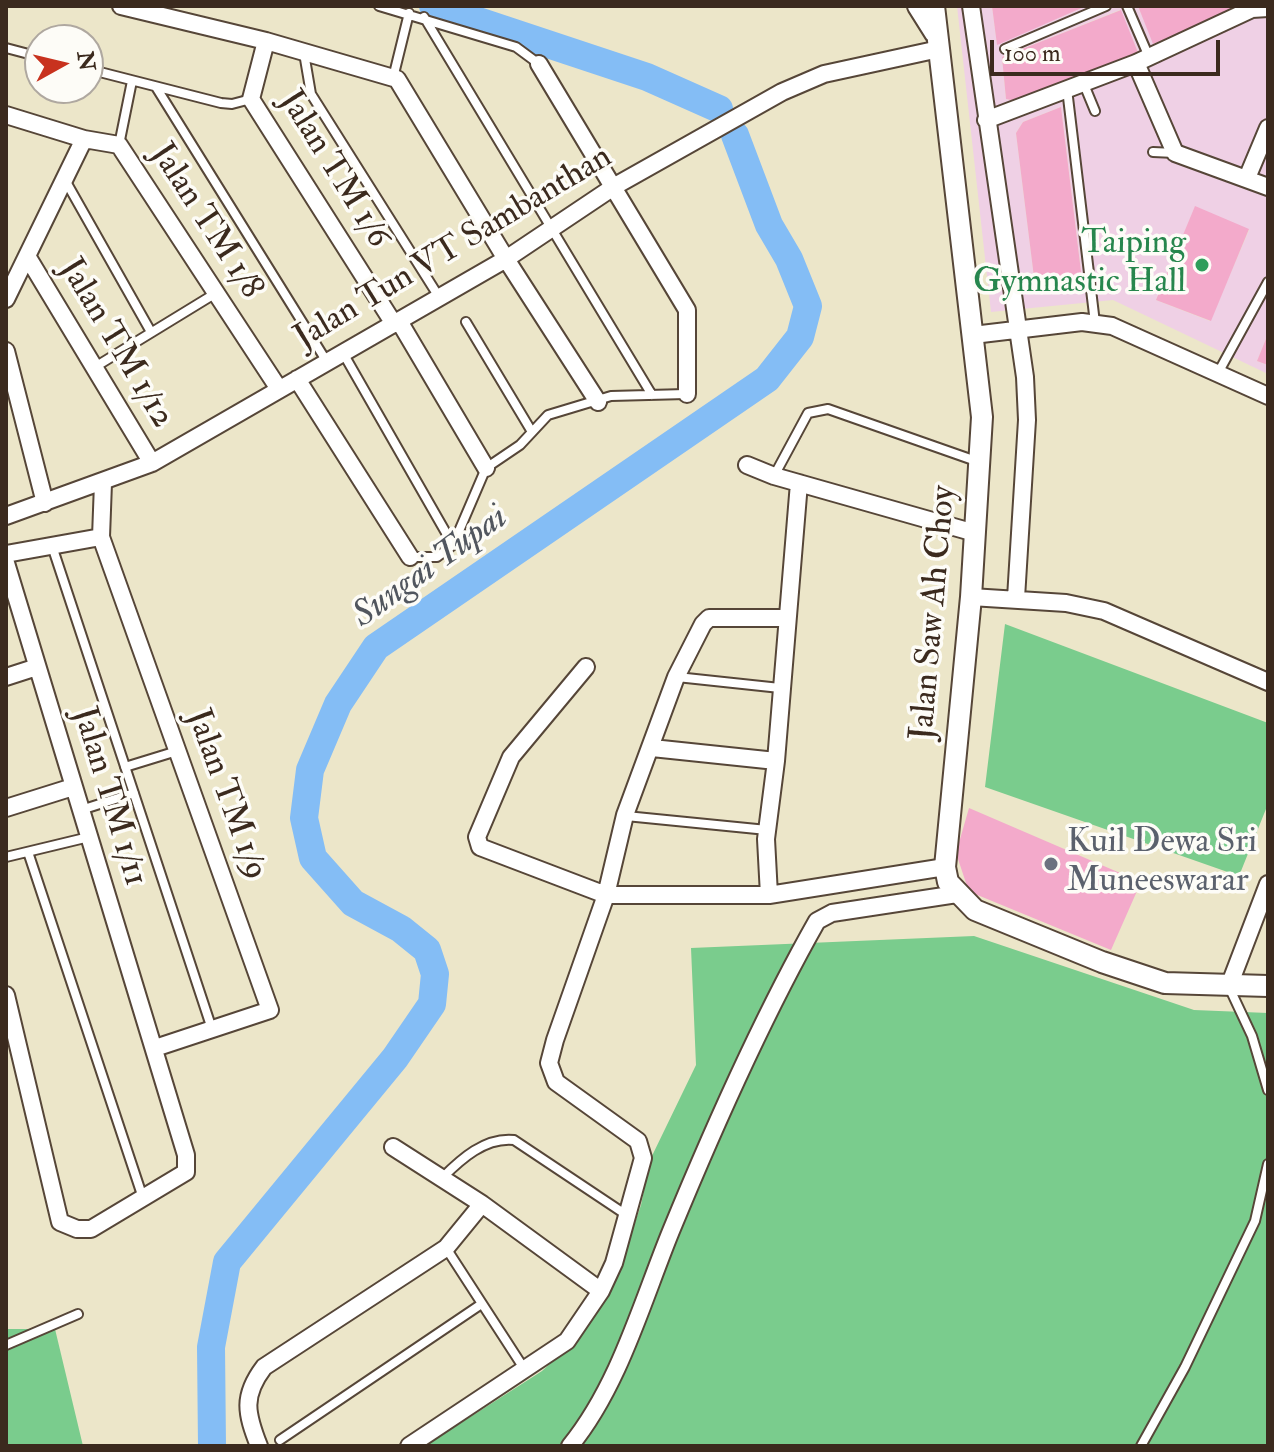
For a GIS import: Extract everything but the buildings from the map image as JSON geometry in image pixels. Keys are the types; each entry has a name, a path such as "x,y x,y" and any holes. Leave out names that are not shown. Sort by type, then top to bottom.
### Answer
{"street":[{"path":"121,6 266,41 397,79 506,259 598,402"},
{"path":"918,6 938,43"},
{"name":"Jalan Saw Ah Choy","path":"934,6 982,417 971,597 945,867 948,882 957,894"},
{"path":"971,6 1018,329 1027,420 1016,598"},
{"path":"986,120 1142,60 1257,8"},
{"name":"Jalan TM 1/6","path":"266,41 251,99 396,322 486,468"},
{"name":"Jalan Tun VT Sambanthan","path":"6,516 152,463 506,259 615,186 782,92 824,74 938,43"},
{"path":"1142,60 1175,153 1268,187"},
{"path":"539,64 687,310 687,394"},
{"name":"Jalan TM 1/8","path":"6,115 84,139 119,145 279,389"},
{"path":"1247,178 1268,128"},
{"path":"6,299 84,139"},
{"name":"Jalan TM 1/12","path":"27,256 152,463"},
{"path":"973,335 1095,323 1112,326 1268,396"},
{"path":"6,351 45,503"},
{"path":"297,379 410,557"},
{"path":"747,465 774,476 975,533"},
{"name":"Jalan TM 1/9","path":"103,483 101,537 270,1010 155,1048"},
{"path":"769,895 767,830 776,761 799,483"},
{"path":"6,554 101,537"},
{"name":"Jalan TM 1/11","path":"6,563 186,1155 186,1172 143,1199"},
{"path":"971,597 1016,598 1104,611 1268,682"},
{"path":"409,1446 567,1341 601,1291 629,1217 643,1158 638,1141 564,1089 549,1063 606,895 625,815 676,677 703,624 709,618 787,618"},
{"path":"6,677 37,667"},
{"path":"586,667 511,757 477,842 480,847 606,895 769,895 945,867"},
{"path":"652,748 776,761"},
{"path":"7,805 73,787"},
{"path":"1229,986 1268,884"},
{"path":"570,1446 586,1426 615,1369 698,1167 817,921 832,913 957,894 975,910 1102,962 1165,983 1268,986"},
{"path":"6,995 60,1222 77,1229 91,1229 143,1199"},
{"path":"393,1147 482,1204 601,1291"},
{"path":"259,1446 248,1418 249,1387 264,1367 446,1248 482,1204"}],"lane":[{"path":"379,6 516,47 539,64"},
{"path":"1005,49 1106,6"},
{"path":"1127,6 1142,60"},
{"path":"393,78 409,13"},
{"path":"424,17 652,395"},
{"path":"304,52 311,94 439,298"},
{"path":"104,73 221,103 232,104 251,99"},
{"path":"119,145 132,81"},
{"path":"1083,81 1095,111"},
{"path":"156,87 327,362"},
{"path":"1067,88 1095,323"},
{"path":"1153,152 1175,153"},
{"path":"65,179 151,332"},
{"path":"1218,373 1268,282"},
{"path":"94,367 216,293"},
{"path":"466,322 532,432"},
{"path":"342,353 453,545"},
{"path":"410,557 437,557 453,545 486,468 520,445 548,415 611,396 687,394"},
{"path":"774,476 808,413 817,409 828,409 981,462"},
{"path":"52,546 212,1029"},
{"path":"676,677 780,688"},
{"path":"125,767 177,751"},
{"path":"80,810 134,793"},
{"path":"625,815 767,830"},
{"path":"6,857 89,837"},
{"path":"28,852 143,1199"},
{"path":"1229,986 1252,1036 1268,1090"},
{"path":"441,1178 466,1155 505,1139 514,1140 629,1217"},
{"path":"1141,1446 1185,1367 1255,1221 1268,1164"},
{"path":"446,1248 480,1305 525,1370"},
{"path":"280,1440 480,1305"},
{"path":"6,1345 78,1314"}],"shaded area":[{"path":"957,6 992,6 997,44 1086,6 1138,6 1154,44 1244,6 1268,6 1268,334 1257,361 1268,365 1268,374 1113,300 991,312","holes":["1120,10 1139,54 1022,102 1006,99 1002,57","1061,107 1083,287 1044,291 1035,285 1016,133 1023,122","1195,207 1249,230 1210,321 1156,300"]}],"green space":[{"path":"1005,624 1268,723 1268,804 1239,876 985,787"},
{"path":"974,936 1194,1010 1268,1013 1268,1446 425,1446 542,1371 577,1339 619,1269 641,1205 650,1160 696,1065 691,948"},
{"path":"6,1329 55,1329 83,1446 6,1446"}],"waterway":[{"name":"Sungai Tupai","path":"433,6 647,77 719,109"},
{"name":"Sungai Tupai","path":"212,1446 211,1347 227,1262 395,1058 432,1004 435,974 427,950 401,929 353,903 313,858 304,818 310,770 338,704 376,647 767,379 800,337 808,306 789,259 769,225 735,135"}],"place":[{"name":"Taiping Gymnastic Hall","path":"1202,265"},
{"name":"Kuil Dewa Sri Muneeswarar","path":"1051,864"}]}
